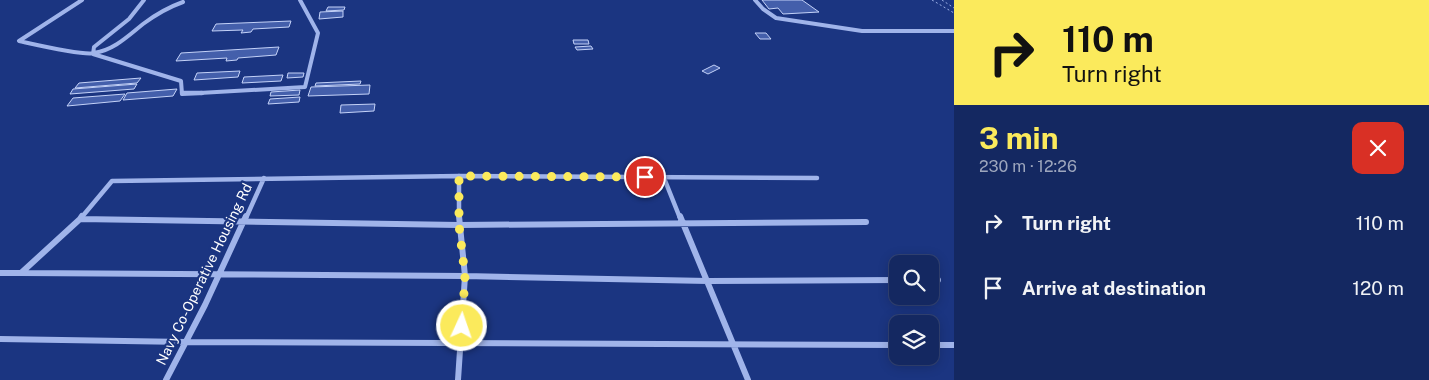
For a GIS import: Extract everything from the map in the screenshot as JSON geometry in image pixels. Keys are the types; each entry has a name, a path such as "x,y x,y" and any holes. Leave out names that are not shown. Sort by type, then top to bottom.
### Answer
{"street":[{"path":"82,0 19,41 93,54 113,63 168,76 180,82 182,94 305,87 318,33 300,0"},
{"path":"93,54 94,47 129,20 144,0"},
{"path":"755,0 763,9 776,18 795,21 862,31 954,31"},
{"path":"93,54 112,47 129,37 168,7 183,2"},
{"path":"458,380 465,276 459,225 459,176"},
{"path":"21,273 80,219 112,181 459,176 817,178"},
{"name":"Navy Co-Operative Housing Rd","path":"166,380 219,276 264,178"},
{"path":"664,178 748,380"},
{"path":"80,219 459,225 866,222"},
{"path":"0,273 219,276 465,276 708,281 889,280"},
{"path":"0,339 186,342 889,345"},
{"path":"939,345 954,345"}],"path":[{"path":"932,0 954,13"},
{"path":"942,0 954,8"}],"building":[{"path":"762,0 802,0 819,12 783,14 778,8 769,9"},
{"path":"328,7 345,7 344,10 326,11"},
{"path":"343,11 343,17 319,19 320,12"},
{"path":"291,21 289,27 253,29 251,32 241,33 243,30 212,31 216,24"},
{"path":"755,33 766,33 771,39 760,39"},
{"path":"573,40 588,40 589,44 574,44"},
{"path":"591,46 593,49 577,50 575,47"},
{"path":"279,47 276,55 238,58 237,60 226,61 227,58 176,61 181,53"},
{"path":"714,65 720,68 708,74 702,71"},
{"path":"240,71 238,77 194,80 197,73"},
{"path":"288,73 304,73 303,77 287,78"},
{"path":"283,75 281,81 242,83 244,77"},
{"path":"141,78 137,83 75,88 79,83"},
{"path":"361,81 360,84 315,86 316,83"},
{"path":"137,84 134,89 70,94 73,89"},
{"path":"370,85 369,94 308,96 311,87"},
{"path":"177,89 173,96 123,100 127,93"},
{"path":"300,90 299,95 270,96 271,92"},
{"path":"125,94 120,101 67,106 73,98"},
{"path":"300,97 299,102 268,104 270,99"},
{"path":"375,104 374,111 340,113 341,105"}],"route":[{"path":"462,326 465,276 459,225 459,176 645,177"}]}
